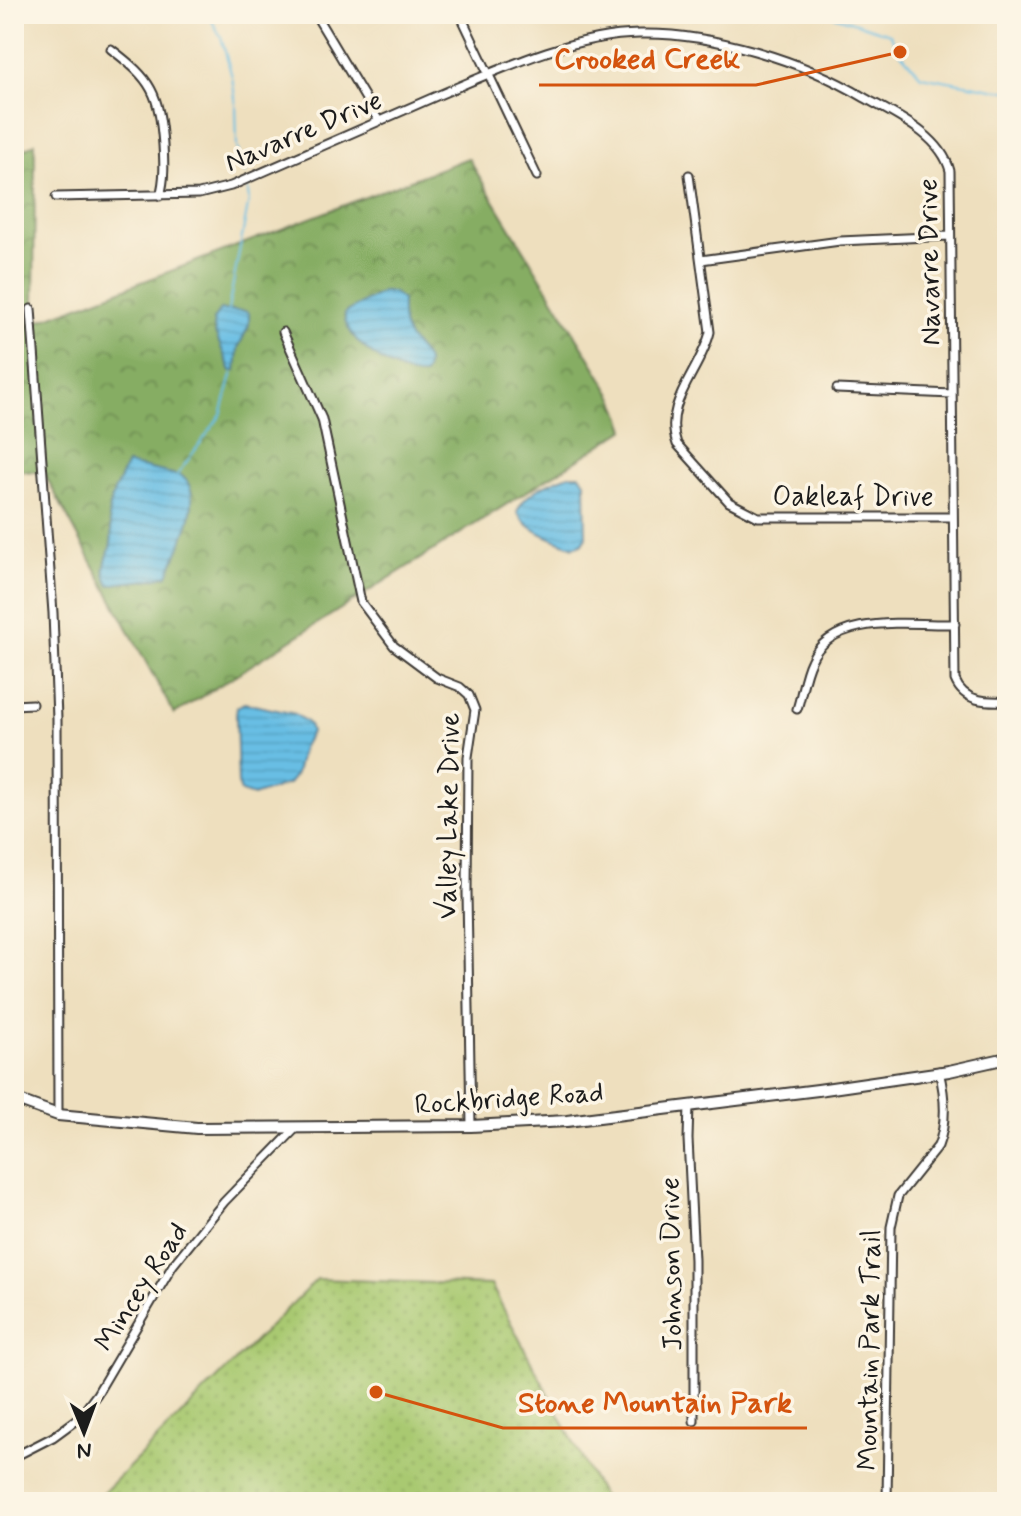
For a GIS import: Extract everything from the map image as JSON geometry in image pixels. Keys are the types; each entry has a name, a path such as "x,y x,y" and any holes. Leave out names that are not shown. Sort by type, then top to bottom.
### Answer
{"main road":[{"name":"Rockbridge Road","path":"14,1099 58,1115 197,1128 471,1126 567,1121 818,1090 949,1071 1007,1058"}],"street":[{"path":"315,14 379,121"},
{"path":"460,14 537,176"},
{"name":"Navarre Drive","path":"56,197 199,194 231,186 488,74 573,45 640,33 713,42 775,58 855,91 936,144 948,161 955,680 959,690 967,697 1007,701"},
{"path":"111,49 134,66 156,96 161,110 164,168 160,196"},
{"name":"Oakleaf Drive","path":"689,175 710,332 706,349 673,412 673,434 677,444 729,502 747,513 769,518 953,517"},
{"path":"701,260 840,241 950,236"},
{"path":"31,309 53,613 57,719 58,1115"},
{"name":"Valley Lake Drive","path":"283,332 322,419 361,602 394,646 437,678 460,687 469,695 475,710 468,757 471,1126"},
{"path":"837,389 952,394"},
{"path":"797,709 811,659 824,643 842,631 864,625 955,624"},
{"path":"14,705 32,704"},
{"name":"Mountain Park Trail","path":"887,1502 891,1227 898,1196 941,1138 944,1108 939,1071"},
{"name":"Johnson Drive","path":"689,1105 694,1259 694,1421"},
{"name":"Mincey Road","path":"14,1457 53,1437 79,1418 97,1394 173,1265 224,1202 296,1128"}],"green space":[{"path":"35,143 34,323 468,158 614,398 626,429 174,714 44,473 14,470 14,155"},
{"path":"317,1279 491,1285 605,1502 89,1502 96,1500"}],"water":[{"path":"382,292 393,292 402,300 405,330 427,363 424,375 414,375 387,364 361,345 346,323 345,313"},
{"path":"220,310 249,313 249,325 238,348 236,371 231,371 215,333 213,320"},
{"path":"127,464 182,476 189,485 191,510 168,575 110,585 105,574 112,540 109,511"},
{"path":"569,475 580,475 585,481 586,537 583,543 574,547 535,530 517,512 532,493"},
{"path":"244,703 295,714 309,724 311,732 302,748 296,774 288,784 253,796 241,792 238,783 236,715 237,707"}],"waterway":[{"path":"208,14 221,37 232,77 237,147 245,173"},
{"path":"828,14 890,34 900,52 921,76 1007,90"},
{"path":"228,310 249,200 247,185"},
{"path":"177,475 221,415 233,372"}],"place":[{"name":"Crooked Creek","path":"900,52"},
{"name":"Stone Mountain Park","path":"376,1392"}]}
